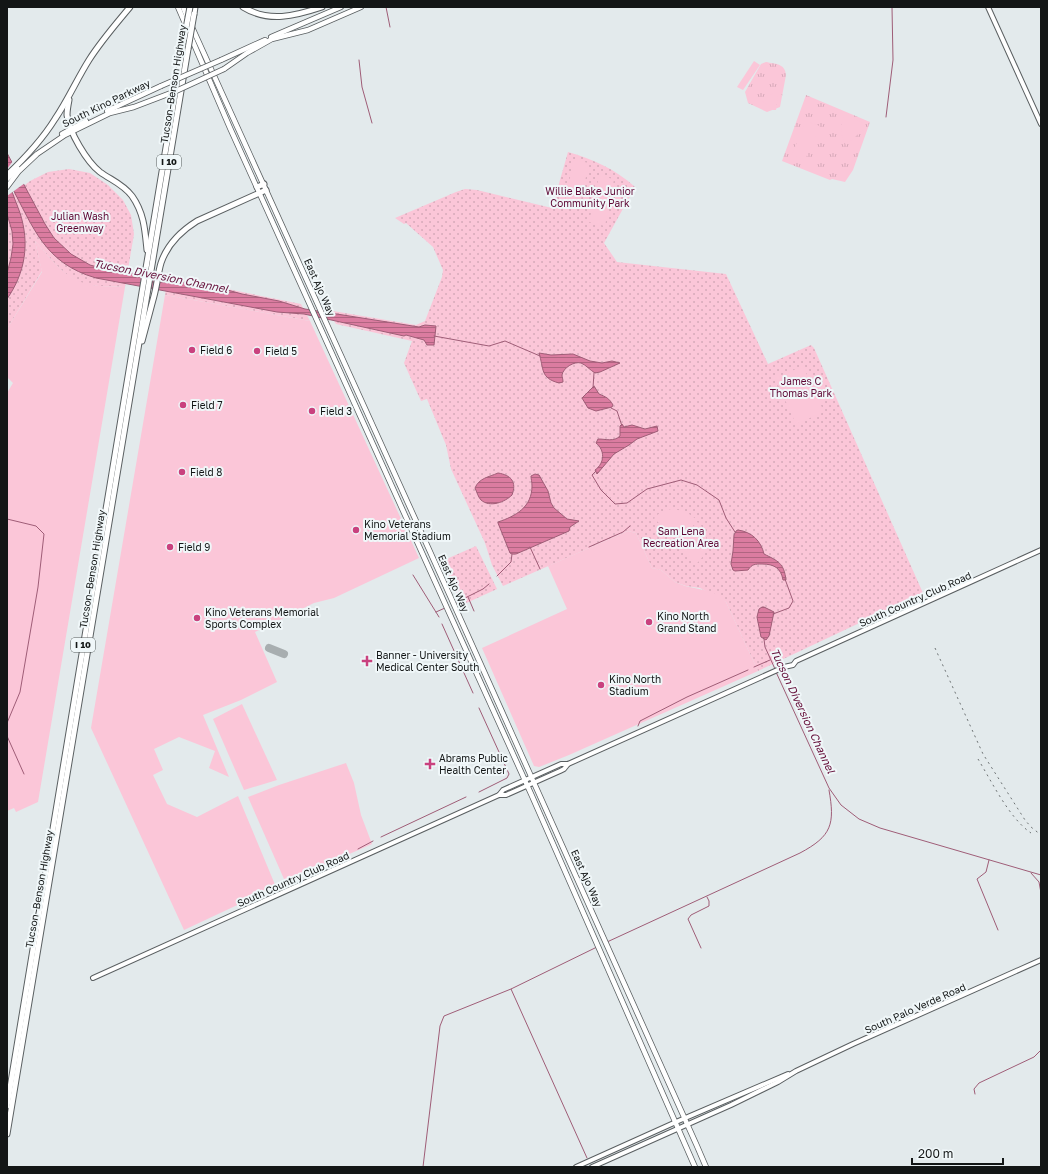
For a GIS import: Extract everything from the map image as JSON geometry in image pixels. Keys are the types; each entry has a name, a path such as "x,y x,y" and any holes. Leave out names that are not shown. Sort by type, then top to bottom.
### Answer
{"highway":[{"path":"7,175 18,169 46,133 70,95 82,71 100,44 130,7"},
{"name":"Tucson–Benson Highway","path":"147,274 148,259 190,7"},
{"name":"Tucson–Benson Highway","path":"7,1106 144,291 195,7"},
{"path":"244,7 261,15 278,17 297,15 322,7"},
{"path":"70,95 67,114 81,150 87,159 101,172 127,190 141,211 145,230 148,259"},
{"path":"257,187 264,184"},
{"path":"134,373 155,295 162,262 169,247 197,221 266,190"},
{"name":"Tucson–Benson Highway","path":"7,1134 134,373 144,291"}],"main road":[{"name":"East Ajo Way","path":"178,7 315,318 528,785 695,1167"},
{"name":"East Ajo Way","path":"183,7 568,855 706,1167"},
{"name":"South Kino Parkway","path":"7,187 18,169 40,151 72,130 162,86 341,7"},
{"name":"South Kino Parkway","path":"72,130 110,113 134,107 158,98 224,69 247,53 272,39 308,30 361,7"},
{"path":"314,19 317,26"},
{"path":"7,179 18,169"},
{"path":"295,272 302,268"},
{"path":"350,395 358,392"},
{"path":"560,859 568,855"}],"street":[{"path":"988,7 1041,124"},
{"name":"South Country Club Road","path":"499,795 503,790 532,776 561,764 568,764 646,730 784,667 788,663 796,661 1041,550"},
{"name":"South Country Club Road","path":"93,978 499,795 506,795 564,769 568,764"},
{"name":"South Palo Verde Road","path":"576,1167 685,1118 796,1071 1041,960"},
{"name":"South Palo Verde Road","path":"592,1167 778,1082 796,1071"}],"green space":[{"path":"754,61 760,65 743,90 737,87"},
{"path":"766,62 782,66 786,75 780,107 767,112 748,103 745,92 761,64"},
{"path":"774,93 778,94 776,110 773,110 760,99"},
{"path":"806,95 870,122 853,170 845,182 832,179 830,180 782,161"},
{"path":"846,114 865,124 866,127 846,145 842,137 841,126"},
{"path":"806,121 820,126 805,160 792,154"},
{"path":"568,152 603,165 620,175 635,187 604,243 617,262 726,274 768,364 811,345 814,348 923,593 758,671 726,602 700,588 686,586 675,582 661,570 652,568 636,533 628,531 503,586 492,565 485,543 451,469 446,445 427,399 421,401 404,363 412,341 336,324 327,310 416,325 425,321 442,277 443,270 433,247 406,223 404,224 395,218 465,189 477,190 552,208"},
{"path":"574,160 589,163 579,208 564,204"},
{"name":"Julian Wash Greenway","path":"69,169 90,173 108,185 123,200 131,215 134,234 125,287 94,286 77,281 63,272 35,241 42,271 7,329 7,199 30,181 48,172"},
{"path":"599,176 614,179 605,226 589,222"},
{"path":"35,241 57,266 77,280 94,285 125,287 38,802 16,812 14,808 7,811 7,393 13,383 7,377 7,329 42,272"},
{"path":"168,277 301,304 310,321 165,295"},
{"name":"Kino Veterans Memorial Sports Complex","path":"165,295 310,321 419,558 334,598 314,603 255,632 277,682 241,700 203,715 229,777 209,768 215,751 179,737 154,749 163,770 153,775 167,804 197,817 238,796 276,887 184,930 91,728"},
{"name":"James C Thomas Park","path":"803,366 824,412 796,424 775,378"},
{"path":"671,509 685,511 696,519 675,538 673,538 654,518 661,512"},
{"path":"698,522 705,532 707,543 704,554 696,564 677,543 679,539"},
{"path":"628,531 636,533 652,568 661,570 675,582 685,586 713,592 726,602 758,671 569,755 539,767 534,766 482,648 567,609 548,566"},
{"path":"476,546 497,589 462,605 442,561"},
{"path":"242,704 277,780 244,790 213,719"},
{"path":"346,763 354,783 361,815 372,844 288,881 284,879 248,797"}],"shaded area":[{"name":"Tucson Diversion Channel","path":"7,153 54,238 71,254 90,265 194,283 194,285 224,291 224,289 279,301 305,309 419,327 425,325 436,326 434,345 427,345 424,340 406,335 404,336 304,314 277,312 96,278 78,271 64,263 52,253 42,242 34,229 10,184 23,225 25,247 22,269 7,299 7,273 13,244 12,231 7,214"},
{"path":"539,353 551,355 573,354 590,361 602,363 612,361 620,363 595,373 581,363 575,363 564,370 562,375 563,382 559,383 546,376"},
{"path":"594,386 599,394 610,401 613,405 612,407 596,411 588,408 582,398"},
{"path":"622,424 624,427 632,425 645,429 657,426 658,431 637,439 614,454 597,474 595,470 601,464 603,456 601,449 596,443 598,439 610,440 618,438 620,436 620,426"},
{"path":"498,473 506,475 512,480 514,486 512,495 501,502 489,504 480,499 475,488 482,480"},
{"path":"535,474 539,475 548,491 554,508 567,519 579,521 570,527 569,531 516,554 512,554 510,553 498,522 517,514 526,505 531,493 531,476"},
{"path":"738,530 752,535 761,545 764,554 780,563 784,570 786,580 783,580 779,570 770,565 756,564 752,565 748,570 733,570 731,564 734,535"},
{"path":"762,607 774,612 769,636 766,640 761,637 757,617 759,609"}],"pier":[{"path":"13,161 25,183 7,196 7,169"}],"waterway":[{"path":"386,7 390,27"},
{"path":"886,117 893,60 892,7"},
{"path":"359,60 362,87 372,123"},
{"name":"Tucson Diversion Channel","path":"434,336 489,346 505,341 540,356"},
{"name":"Tucson Diversion Channel","path":"593,388 594,373"},
{"name":"Tucson Diversion Channel","path":"611,408 617,411 622,426"},
{"name":"Tucson Diversion Channel","path":"596,471 592,475 601,490 615,504 627,503 647,489 681,480 697,485 719,500 726,518 735,532"},
{"path":"7,519 36,526 44,534 38,587 20,692 7,723"},
{"path":"589,547 623,532 630,526"},
{"path":"530,547 540,569"},
{"path":"497,576 511,562 512,554"},
{"path":"413,575 439,617"},
{"name":"Tucson Diversion Channel","path":"773,614 789,608 793,601 785,579"},
{"path":"455,603 483,589 489,584"},
{"path":"468,597 474,611"},
{"path":"436,612 445,608"},
{"path":"442,624 473,693"},
{"name":"Tucson Diversion Channel","path":"764,639 765,647 775,669"},
{"path":"754,667 770,660"},
{"path":"638,726 640,721 687,697 748,670"},
{"name":"Tucson Diversion Channel","path":"776,672 829,788 841,805 859,819 880,828 1041,875"},
{"path":"479,708 509,774 507,778 479,792"},
{"path":"7,736 24,774"},
{"path":"607,942 811,847 825,835 829,828 832,812 829,790"},
{"path":"381,837 466,797"},
{"path":"358,849 373,841"},
{"path":"989,860 986,872 977,879 998,930"},
{"path":"1031,873 1039,882 1041,893"},
{"path":"701,948 688,919 691,915 709,906 707,897"},
{"path":"587,1158 511,989 597,947"},
{"path":"423,1167 440,1026 444,1016 511,989"},
{"path":"975,1094 974,1089 979,1083 1034,1057 1041,1050"}],"taxiway":[{"path":"269,648 284,654"}],"railway":[{"path":"935,648 983,754 1025,820 1041,835"},
{"path":"978,759 1008,809 1031,833"}],"place":[{"name":"Field 6","path":"192,350"},
{"name":"Field 5","path":"257,351"},
{"name":"Field 7","path":"183,405"},
{"name":"Field 3","path":"312,411"},
{"name":"Field 8","path":"182,472"},
{"name":"Kino Veterans Memorial Stadium","path":"356,530"},
{"name":"Field 9","path":"170,547"},
{"name":"Kino Veterans Memorial Sports Complex","path":"197,618"},
{"name":"Kino North Grand Stand","path":"649,622"},
{"name":"Banner - University Medical Center South","path":"367,661"},
{"name":"Kino North Stadium","path":"601,685"},
{"name":"Abrams Public Health Center","path":"430,764"}],"park label":[{"name":"Willie Blake Junior Community Park","path":"590,196"},
{"name":"Sam Lena Recreation Area","path":"681,536"}]}
